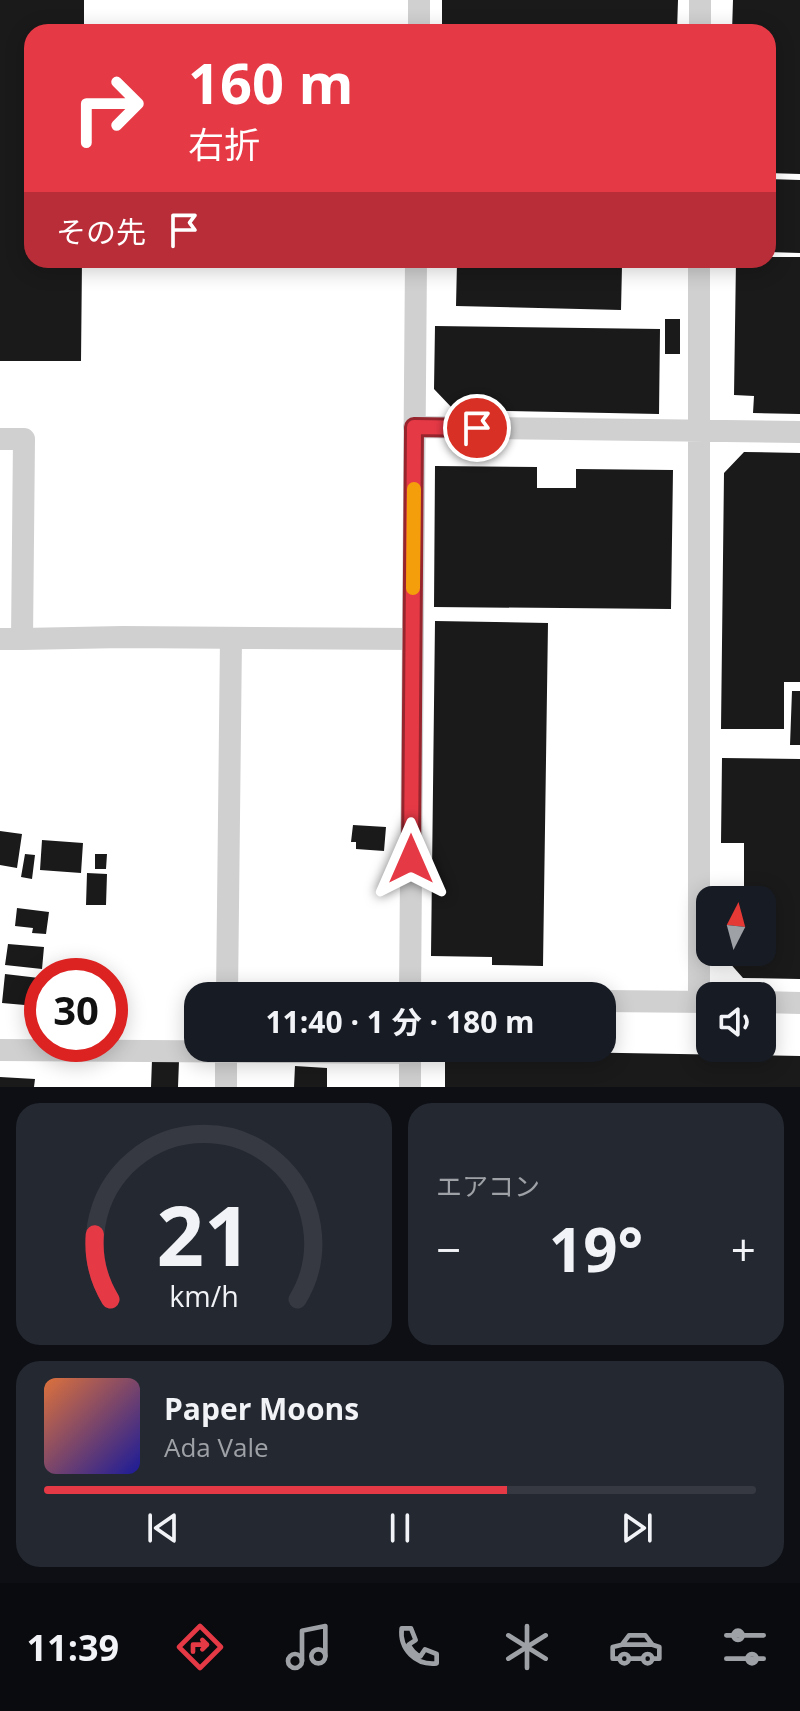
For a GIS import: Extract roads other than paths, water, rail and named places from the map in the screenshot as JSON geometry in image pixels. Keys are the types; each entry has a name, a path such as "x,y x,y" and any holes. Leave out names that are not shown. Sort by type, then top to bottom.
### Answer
{"street":[{"path":"419,0 419,24"},
{"path":"700,0 700,24"},
{"path":"410,982 416,268"},
{"path":"699,268 704,982"},
{"path":"414,427 800,432"},
{"path":"0,439 24,439 11,639 413,639"},
{"path":"227,982 231,638"},
{"path":"616,1001 696,1002"},
{"path":"776,1002 800,1003"},
{"path":"0,1050 184,1050"},
{"path":"226,1062 226,1087"},
{"path":"410,1062 410,1087"}]}
